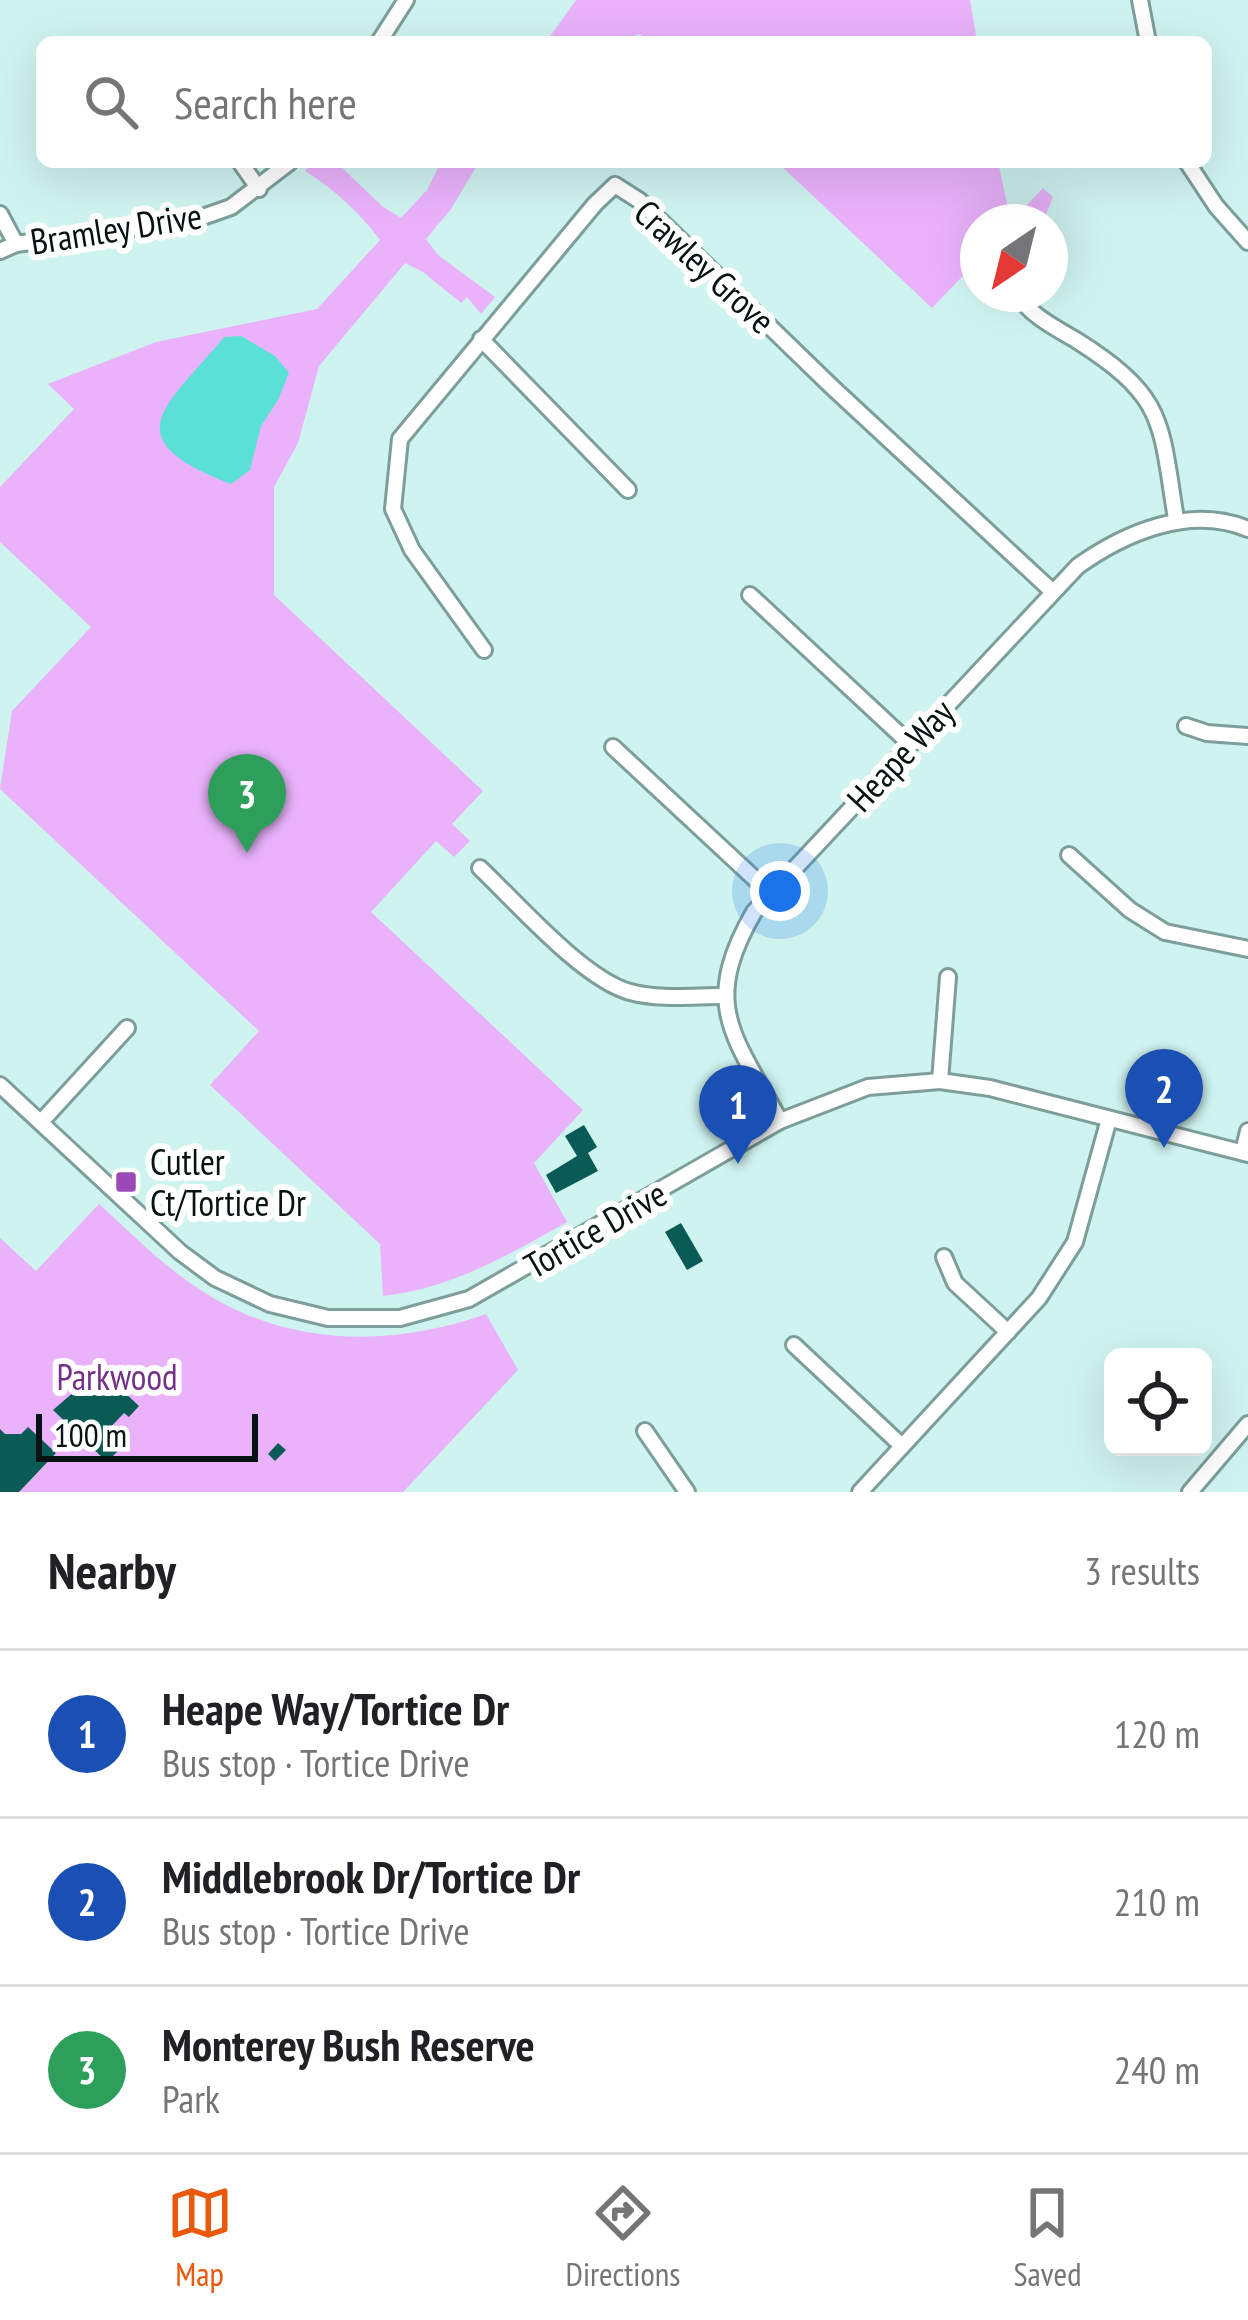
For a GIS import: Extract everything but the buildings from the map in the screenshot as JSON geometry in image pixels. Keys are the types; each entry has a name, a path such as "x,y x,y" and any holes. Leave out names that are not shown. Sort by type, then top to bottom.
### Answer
{"street":[{"path":"383,36 406,0"},
{"path":"1139,0 1147,36"},
{"path":"244,168 259,189"},
{"name":"Bramley Drive","path":"0,251 16,244 197,219 231,208 283,168"},
{"path":"1191,168 1216,206 1246,237"},
{"name":"Crawley Grove","path":"484,650 412,550 393,509 400,439 595,204 616,185 640,201 1053,592"},
{"path":"0,214 16,244"},
{"path":"1033,312 1125,373 1148,400 1161,425 1176,519"},
{"path":"481,340 628,490"},
{"name":"Heape Way","path":"723,995 734,947 770,893 1078,566 1105,547 1176,519 1231,522 1248,529"},
{"path":"750,595 910,743"},
{"path":"1186,726 1207,734 1248,736"},
{"path":"613,747 770,893"},
{"path":"1069,856 1130,910 1166,932 1248,949"},
{"path":"480,868 592,973 627,992 662,997 723,995 733,1032 780,1121"},
{"path":"940,1082 948,977"},
{"path":"40,1122 127,1028"},
{"name":"Tortice Drive","path":"0,1085 180,1252 215,1278 270,1304 328,1318 400,1318 469,1299 780,1121 868,1088 940,1082 990,1088 1245,1153"},
{"path":"860,1492 1040,1298 1075,1242 1109,1119"},
{"path":"1245,1153 1248,1131"},
{"path":"944,1257 956,1283 1008,1332"},
{"path":"794,1346 902,1446"},
{"path":"1190,1492 1248,1424"},
{"path":"645,1431 686,1492"}],"green space":[{"path":"576,0 970,0 976,36 640,34 550,36"},
{"path":"342,168 401,218 427,190 438,168 475,168 426,239 438,255 495,297 481,314 467,297 461,303 405,263 319,366 298,443 274,487 274,595 483,791 452,824 470,841 454,857 436,841 371,912 583,1110 534,1163 567,1222 456,1278 383,1296 380,1244 210,1085 259,1031 0,789 12,711 91,627 0,542 0,487 74,409 48,384 156,342 317,309 380,240 346,202 305,171"},
{"path":"783,168 999,168 1007,204 960,204 960,279 932,308"},
{"path":"1043,188 1053,197 1050,204 1028,204"},
{"name":"Parkwood","path":"99,1204 185,1280 267,1322 339,1336 376,1336 413,1333 486,1314 518,1370 403,1492 0,1492 0,1238 36,1271"}],"water":[{"path":"241,336 275,356 289,373 261,426 250,470 231,484 171,451 161,435 161,419 184,383 224,337"}],"place":[{"name":"Monterey Bush Reserve","path":"247,853"},
{"name":"Middlebrook Dr/Tortice Dr","path":"1164,1148"},
{"name":"Heape Way/Tortice Dr","path":"738,1164"},
{"name":"Cutler Ct/Tortice Dr","path":"126,1182"}]}
